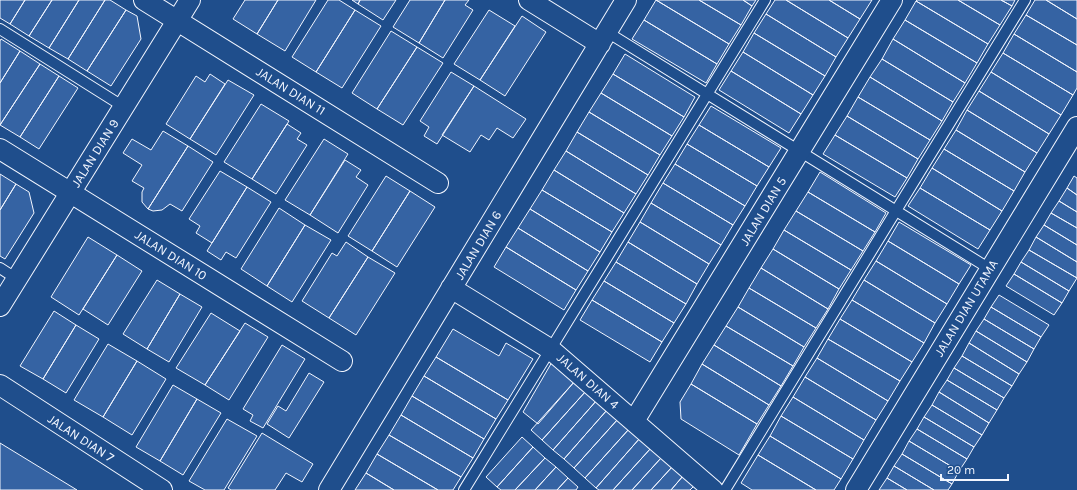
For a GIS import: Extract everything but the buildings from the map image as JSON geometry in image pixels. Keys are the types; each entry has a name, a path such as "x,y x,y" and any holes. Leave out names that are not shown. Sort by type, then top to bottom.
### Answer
{"street":[{"name":"JALAN DIAN 11","path":"144,0 438,183"},
{"name":"JALAN DIAN 9","path":"0,306 190,0"},
{"path":"529,0 603,38"},
{"name":"JALAN DIAN 6","path":"329,490 626,0"},
{"name":"JALAN DIAN 5","path":"634,421 892,0"},
{"name":"JALAN DIAN UTAMA","path":"856,490 1077,127"},
{"name":"JALAN DIAN 10","path":"0,149 342,361"},
{"name":"JALAN DIAN 4","path":"451,288 550,349 713,490"},
{"name":"JALAN DIAN 7","path":"0,385 162,490"}],"lane":[{"path":"464,490 765,0"},
{"path":"725,490 1025,0"},
{"path":"0,29 124,107"},
{"path":"603,38 707,94 990,269"},
{"path":"0,268 17,279"}]}
